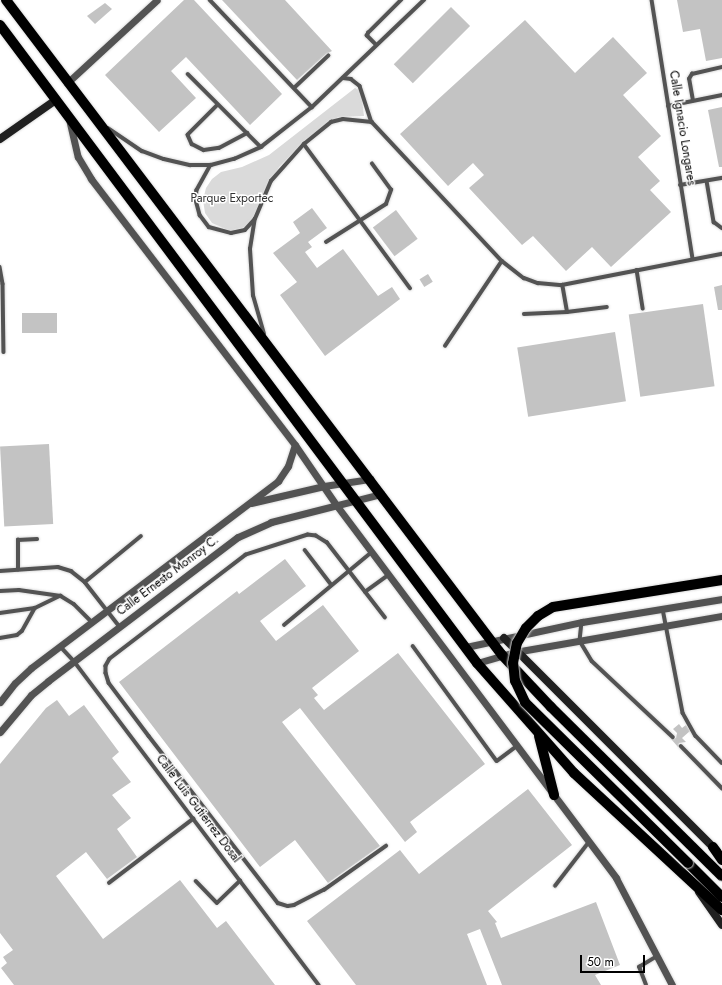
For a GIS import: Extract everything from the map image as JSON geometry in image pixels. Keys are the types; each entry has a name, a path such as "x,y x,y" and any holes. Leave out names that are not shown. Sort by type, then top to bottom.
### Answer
{"main road":[{"path":"6,0 66,83 94,117 370,479 502,655 551,707 722,876"},
{"path":"0,24 69,119 358,501 477,663 538,734 607,806 722,910"},
{"path":"722,580 553,607 538,616 526,628 517,644 513,663 518,690 530,707 722,897"},
{"path":"538,734 554,795"},
{"path":"713,848 722,860"}],"street":[{"path":"66,83 157,0"},
{"path":"0,139 56,100"},
{"path":"69,119 78,157 91,179 295,445 337,506 616,878 672,985"},
{"name":"Calle Ernesto Monroy C.","path":"0,702 15,683 91,621 249,504 284,474 295,445"},
{"name":"Calle Ernesto Monroy C.","path":"249,504 324,486 370,479"},
{"name":"Calle Ernesto Monroy C.","path":"0,732 31,695 74,661 254,528 381,494"},
{"path":"466,647 582,622 722,598"},
{"path":"477,663 515,652 722,616"},
{"path":"504,638 515,652 722,856"},
{"path":"693,883 722,924"}],"lane":[{"path":"210,0 312,107"},
{"path":"376,45 368,36 369,31 401,0"},
{"path":"94,117 122,139 142,151 190,165 211,164 234,158 261,147 312,107 424,0"},
{"name":"Calle Ignacio Longares","path":"652,0 680,185 693,259"},
{"path":"294,88 328,56"},
{"path":"694,101 690,79 692,74 722,68"},
{"path":"188,74 261,147"},
{"path":"343,78 351,79 360,86 372,122 502,261 524,278 538,283 562,285 722,254"},
{"path":"668,106 722,95"},
{"path":"218,105 188,135 192,144 204,150 219,148 247,133"},
{"path":"266,344 253,296 249,268 255,219 271,180 304,144 331,122 343,119 372,122"},
{"path":"304,144 360,218 410,288"},
{"path":"211,164 197,190 196,200 200,215 209,226 221,232 231,233 245,230 255,219"},
{"path":"326,242 360,218 386,204 391,190 372,164"},
{"path":"680,185 722,178"},
{"path":"707,181 714,222 722,228"},
{"path":"445,346 502,261"},
{"path":"0,267 4,284 4,352"},
{"path":"637,270 643,309"},
{"path":"562,285 567,312"},
{"path":"524,314 567,312 607,307"},
{"path":"385,618 327,543 316,536 308,535 257,550 246,555 110,659 106,666 106,673 109,682 278,903 288,906 294,905 324,890 386,846"},
{"path":"85,582 141,536"},
{"path":"18,570 18,540 37,539"},
{"path":"305,550 331,584"},
{"path":"284,624 372,552"},
{"path":"0,571 65,568 85,582 120,627"},
{"path":"365,592 388,574"},
{"path":"0,591 19,590 61,596 74,604 91,621"},
{"path":"0,612 35,608 61,596"},
{"path":"0,638 17,635 22,631 35,608"},
{"path":"663,609 664,626 673,654 683,713 696,736 722,763"},
{"path":"582,622 580,641 592,661 673,737"},
{"name":"Calle Luis Gutierrez Dosal","path":"60,646 74,661 319,985"},
{"path":"413,646 497,761 516,746"},
{"path":"682,746 722,788"},
{"path":"109,882 192,819"},
{"path":"555,886 589,842"},
{"path":"196,881 217,903 240,882"},
{"path":"646,985 639,967 657,956"}],"green space":[{"name":"Parque Exportec","path":"355,88 361,91 364,116 338,117 303,143 279,167 253,220 245,227 230,231 212,223 205,213 203,200 206,188 212,179 221,172 242,167 269,155"}],"building":[{"path":"184,0 194,0 282,94 250,125 186,57 171,71 196,98 159,132 105,75"},
{"path":"222,0 285,0 332,51 326,54 297,80"},
{"path":"677,0 722,0 722,58 706,61 700,29 683,32"},
{"path":"105,3 112,9 95,24 87,16"},
{"path":"451,7 470,26 413,83 394,64"},
{"path":"525,20 575,73 613,37 647,73 623,95 661,136 638,157 660,181 650,190 671,212 611,267 592,247 566,271 533,236 522,245 469,188 484,175 473,163 448,186 400,134"},
{"path":"722,107 722,167 719,167 708,110"},
{"path":"312,208 327,228 308,242 312,247 305,252 317,268 343,249 378,296 392,287 400,299 325,356 280,295 297,282 273,253 300,233 293,222"},
{"path":"396,210 418,239 395,256 373,227"},
{"path":"428,274 433,282 424,287 420,279"},
{"path":"722,285 722,310 718,310 714,287"},
{"path":"703,304 715,386 640,397 629,314"},
{"path":"22,313 57,313 57,333 22,333"},
{"path":"615,332 626,401 528,417 517,347"},
{"path":"49,444 53,524 4,526 0,447"},
{"path":"285,559 306,586 260,621 276,641 323,605 359,651 312,688 318,695 314,698 324,710 398,653 485,764 410,822 417,832 405,842 300,708 282,722 380,846 328,883 295,840 260,867 119,682 237,591 239,594"},
{"path":"57,700 69,716 84,705 119,752 112,758 131,782 112,795 131,818 117,829 137,857 107,879 86,852 56,876 103,939 180,880 217,928 226,921 275,985 14,985 1,968 7,963 3,957 13,950 0,933 0,764 46,708"},
{"path":"679,724 682,728 686,725 690,731 682,738 686,742 679,743 678,747 671,739 676,738 677,733 673,729"},
{"path":"528,789 572,845 488,911 497,922 495,923 501,938 596,902 620,965 595,975 601,985 502,985 480,929 467,934 487,985 356,985 307,921 400,850 419,874"}]}
